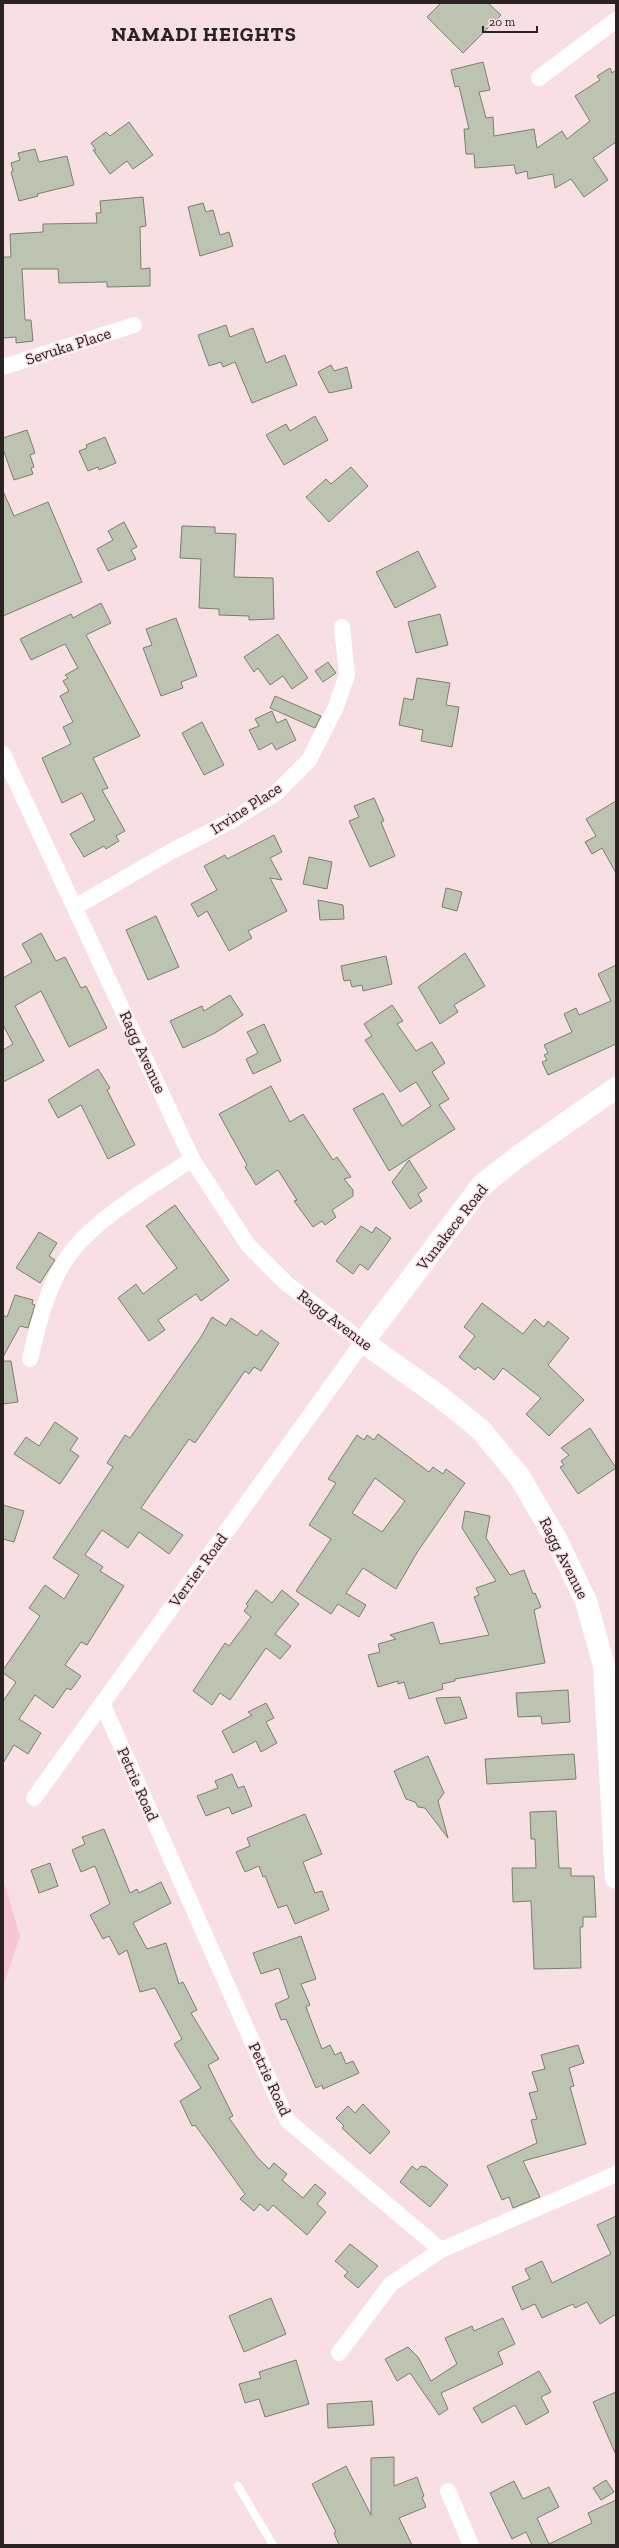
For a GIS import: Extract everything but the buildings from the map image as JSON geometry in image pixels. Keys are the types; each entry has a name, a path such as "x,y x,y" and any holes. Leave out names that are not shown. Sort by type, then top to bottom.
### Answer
{"main road":[{"name":"Vunakece Road","path":"363,1342 482,1185 520,1155 616,1088"},
{"name":"Ragg Avenue","path":"363,1342 439,1396 480,1429 519,1476 555,1537 586,1601 604,1666 616,1878"}],"street":[{"path":"539,78 616,20"},
{"name":"Sevuka Place","path":"3,367 134,325"},
{"name":"Irvine Place","path":"75,907 172,851 229,822 276,793 309,760 335,709 346,675 342,627"},
{"name":"Ragg Avenue","path":"3,754 192,1159 248,1245 286,1283 363,1342"},
{"path":"30,1360 40,1317 54,1283 75,1248 98,1224 192,1159"},
{"name":"Verrier Road","path":"34,1798 363,1342"},
{"name":"Petrie Road","path":"102,1703 288,2120 441,2250"},
{"path":"339,2353 391,2284 441,2250 616,2174"},
{"path":"448,2491 471,2545"}],"lane":[{"path":"238,2486 273,2545"}],"shaded area":[{"path":"3,1879 20,1936 3,1987"}],"district":[{"name":"NAMADI HEIGHTS","path":"204,34"}]}
